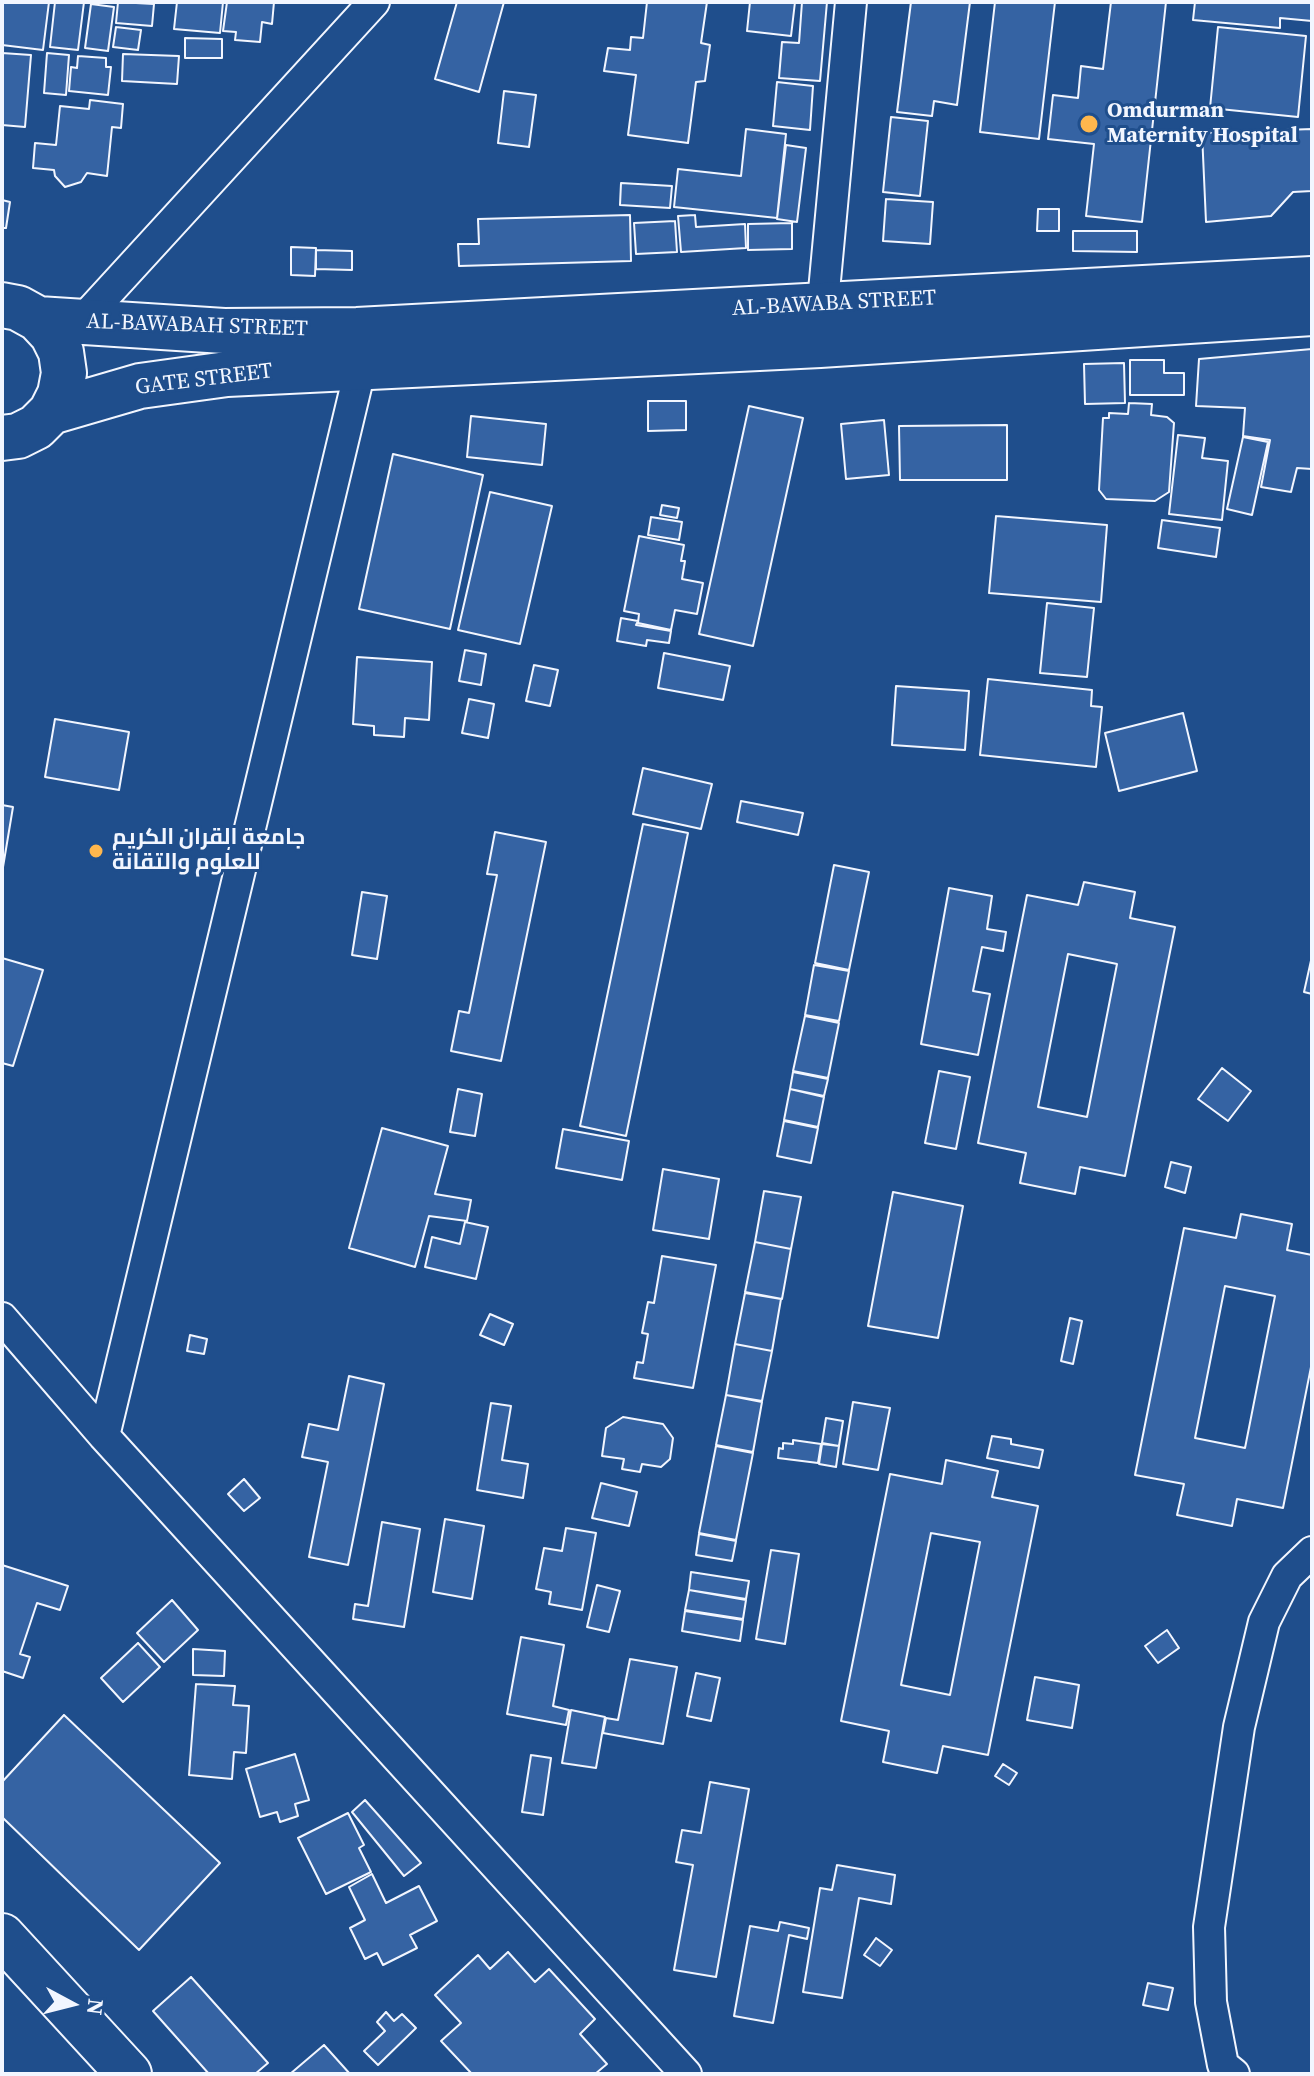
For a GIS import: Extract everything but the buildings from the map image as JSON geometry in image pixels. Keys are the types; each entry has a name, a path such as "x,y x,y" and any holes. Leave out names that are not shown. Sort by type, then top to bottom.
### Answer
{"main road":[{"name":"AL-BAWABA STREET","path":"361,366 1312,279"},
{"name":"AL-BAWABAH STREET","path":"20,312 80,323 224,331 821,325"},
{"path":"2,438 18,436 36,427 51,412 60,394 64,373 61,352 52,334 20,312"},
{"name":"AL-BAWABA STREET","path":"821,325 1312,313"},
{"name":"GATE STREET","path":"51,412 140,386 227,374 361,366"},
{"path":"2,1936 129,2074"}],"street":[{"path":"80,323 374,2"},
{"path":"821,325 851,2"},
{"path":"104,1436 361,366"},
{"path":"2,1318 104,1436 686,2074"},
{"path":"1234,2074 1223,2065 1211,2002 1209,1927 1239,1727 1264,1622 1287,1576 1312,1552"}],"place":[{"name":"Omdurman Maternity Hospital","path":"1089,124"},
{"name":"جامعة القران الكريم للعلوم والتقانة","path":"96,851"}]}
